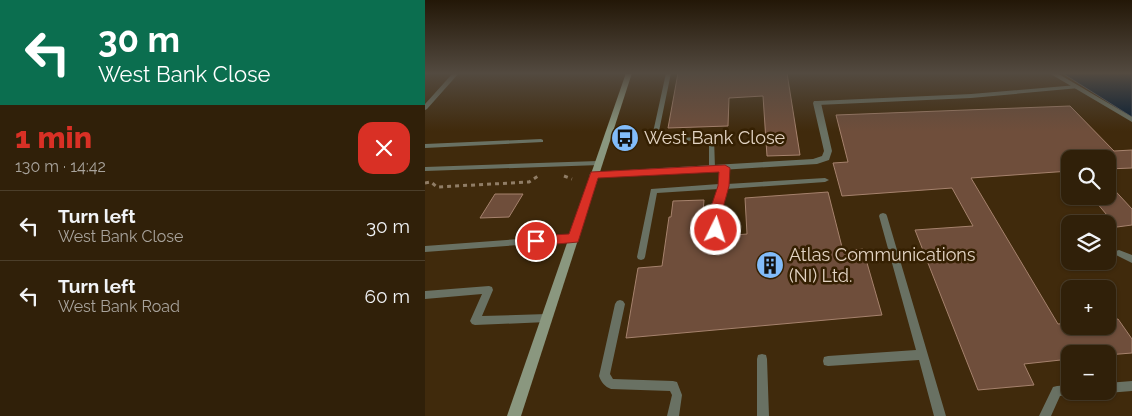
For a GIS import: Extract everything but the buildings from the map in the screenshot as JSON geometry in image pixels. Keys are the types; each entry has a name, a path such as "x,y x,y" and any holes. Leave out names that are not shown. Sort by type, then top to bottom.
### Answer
{"street":[{"path":"514,416 622,92"},
{"path":"1086,92 1132,120"},
{"path":"596,169 712,169 814,162 826,158 828,151 817,103"}],"lane":[{"path":"425,108 439,92"},
{"path":"664,92 655,137 662,140 712,138 712,169"},
{"path":"817,103 1013,92"},
{"path":"425,146 541,141"},
{"path":"427,170 544,164 596,169"},
{"path":"716,230 718,204 724,186 725,168"},
{"path":"641,257 654,191 825,180"},
{"path":"883,216 940,416"},
{"path":"425,249 574,238"},
{"path":"1119,253 1132,259"},
{"path":"425,294 489,290 475,321 547,318"},
{"path":"620,304 604,376 611,384 673,386 677,394 673,416"},
{"path":"828,361 923,355"},
{"path":"762,360 763,416"},
{"path":"1116,387 1132,386"},
{"path":"1045,416 1057,391 1061,391"}],"path":[{"path":"560,175 572,180"},
{"path":"425,183 431,182 437,188 529,182 537,176 545,176"}],"water":[{"path":"1093,92 1132,92 1132,117"}],"place":[{"name":"West Bank Close","path":"625,138"},
{"name":"Atlas Communications (NI) Ltd.","path":"770,265"}],"route":[{"path":"536,241 574,238 594,174 725,168 724,186 718,204 716,230"}]}
